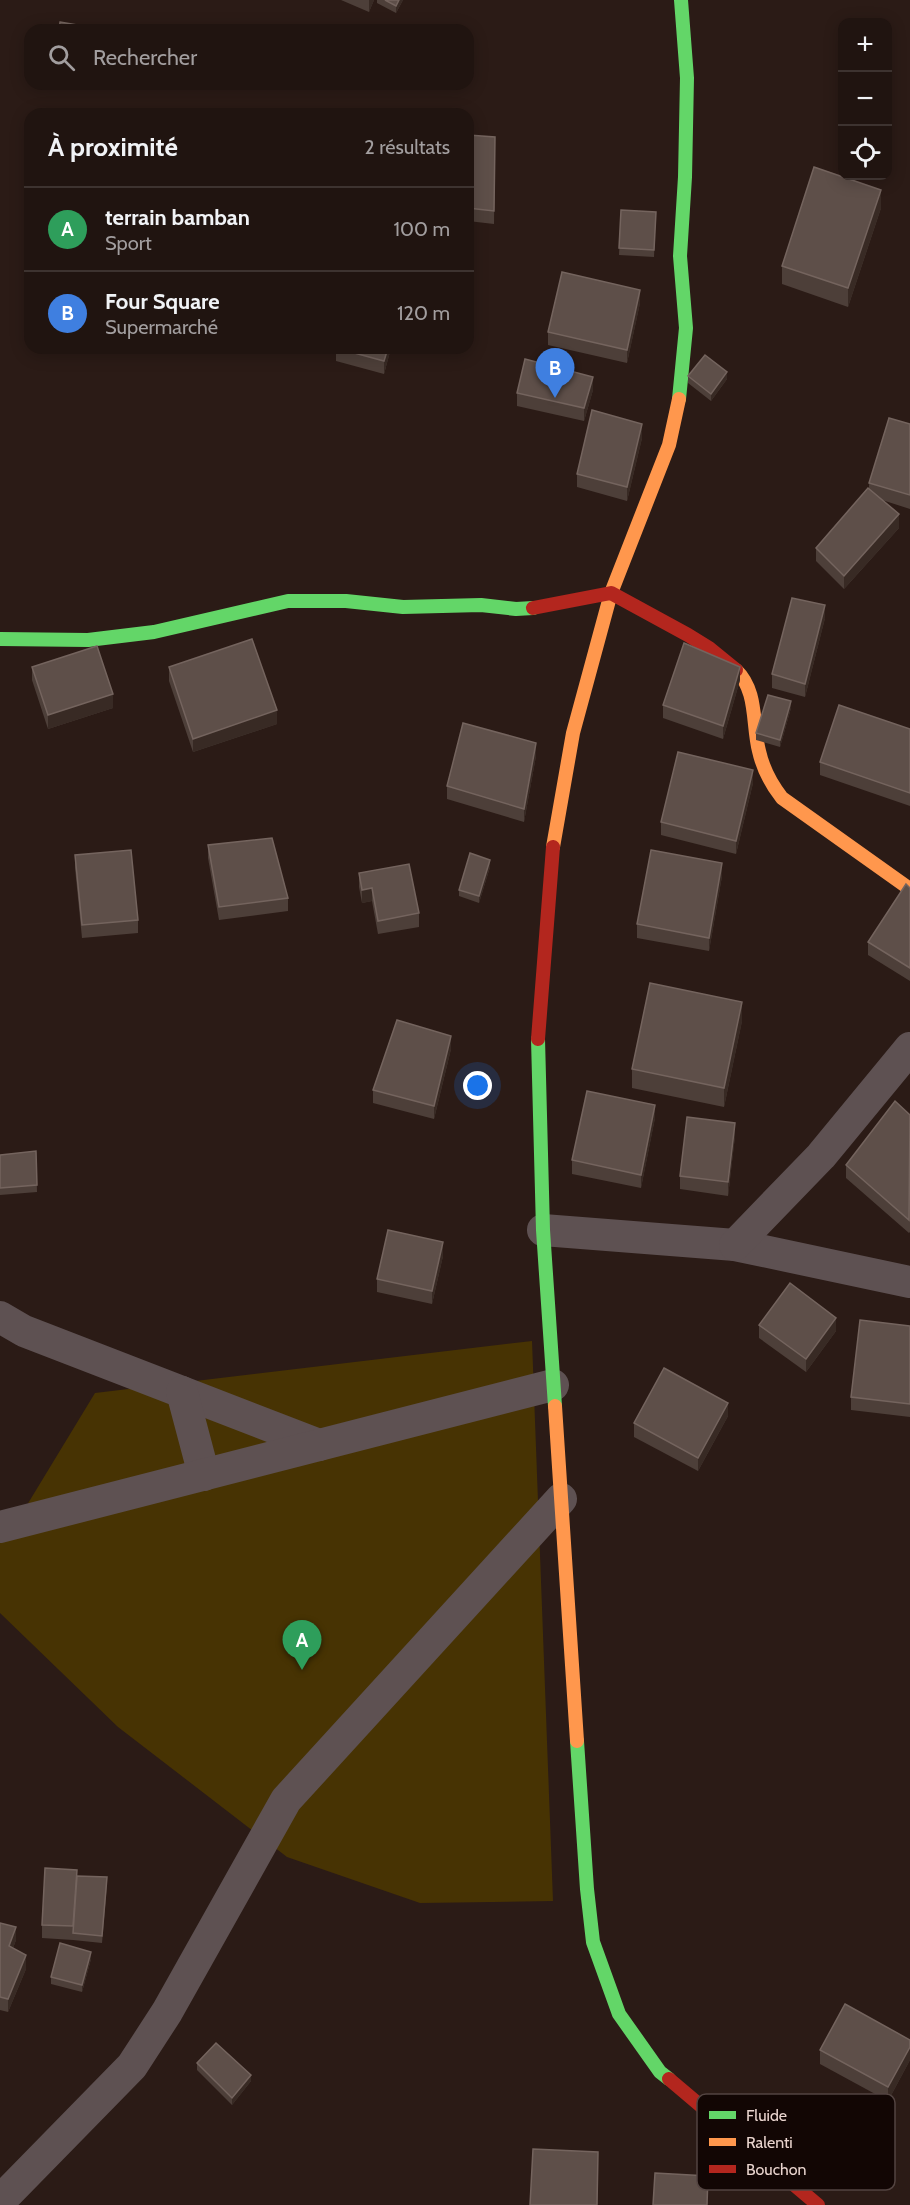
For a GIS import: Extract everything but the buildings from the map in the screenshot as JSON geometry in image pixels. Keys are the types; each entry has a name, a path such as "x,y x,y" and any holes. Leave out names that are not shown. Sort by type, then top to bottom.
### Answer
{"street":[{"path":"681,0 687,78 680,256 686,328 681,390 669,446 611,593 573,733 552,854 537,1047 543,1230 587,1889 593,1942 619,2014 660,2072 697,2103"},
{"path":"0,639 88,640 132,635 288,601 346,600 403,607 481,605 516,609 539,608 611,593 715,652 744,676 750,688 757,745 763,766 769,781 782,798 910,888"},
{"path":"735,1245 821,1156 910,1048"},
{"path":"543,1230 735,1245 910,1282"},
{"path":"0,1317 24,1331 319,1445"},
{"path":"0,1527 553,1385"},
{"path":"182,1392 204,1475"},
{"path":"0,2201 132,2066 167,2012 286,1800 561,1499"},
{"path":"800,2190 818,2205"}],"shaded area":[{"path":"532,1341 553,1901 420,1903 287,1857 118,1727 0,1613 0,1515 27,1505 95,1393"}],"traffic: fast":[{"path":"679,399 686,328 680,256 685,177 687,78 681,0"},
{"path":"0,639 88,640 154,632 288,601 346,601 403,607 481,605 516,609 533,608"},
{"path":"538,1039 543,1230 555,1406"},
{"path":"577,1741 593,1942 619,2014 660,2072 669,2079"}],"traffic: slow":[{"path":"553,847 573,733 611,593 669,445 679,399"},
{"path":"736,670 743,678 751,698 763,764 782,798 910,889"},
{"path":"555,1406 577,1741"}],"traffic: jam":[{"path":"533,608 611,593 688,635 709,648 736,670"},
{"path":"538,1039 553,847"},
{"path":"669,2079 697,2103"},
{"path":"800,2190 818,2205"}],"place":[{"name":"Four Square","path":"555,398"},
{"name":"terrain bamban","path":"302,1670"}]}
